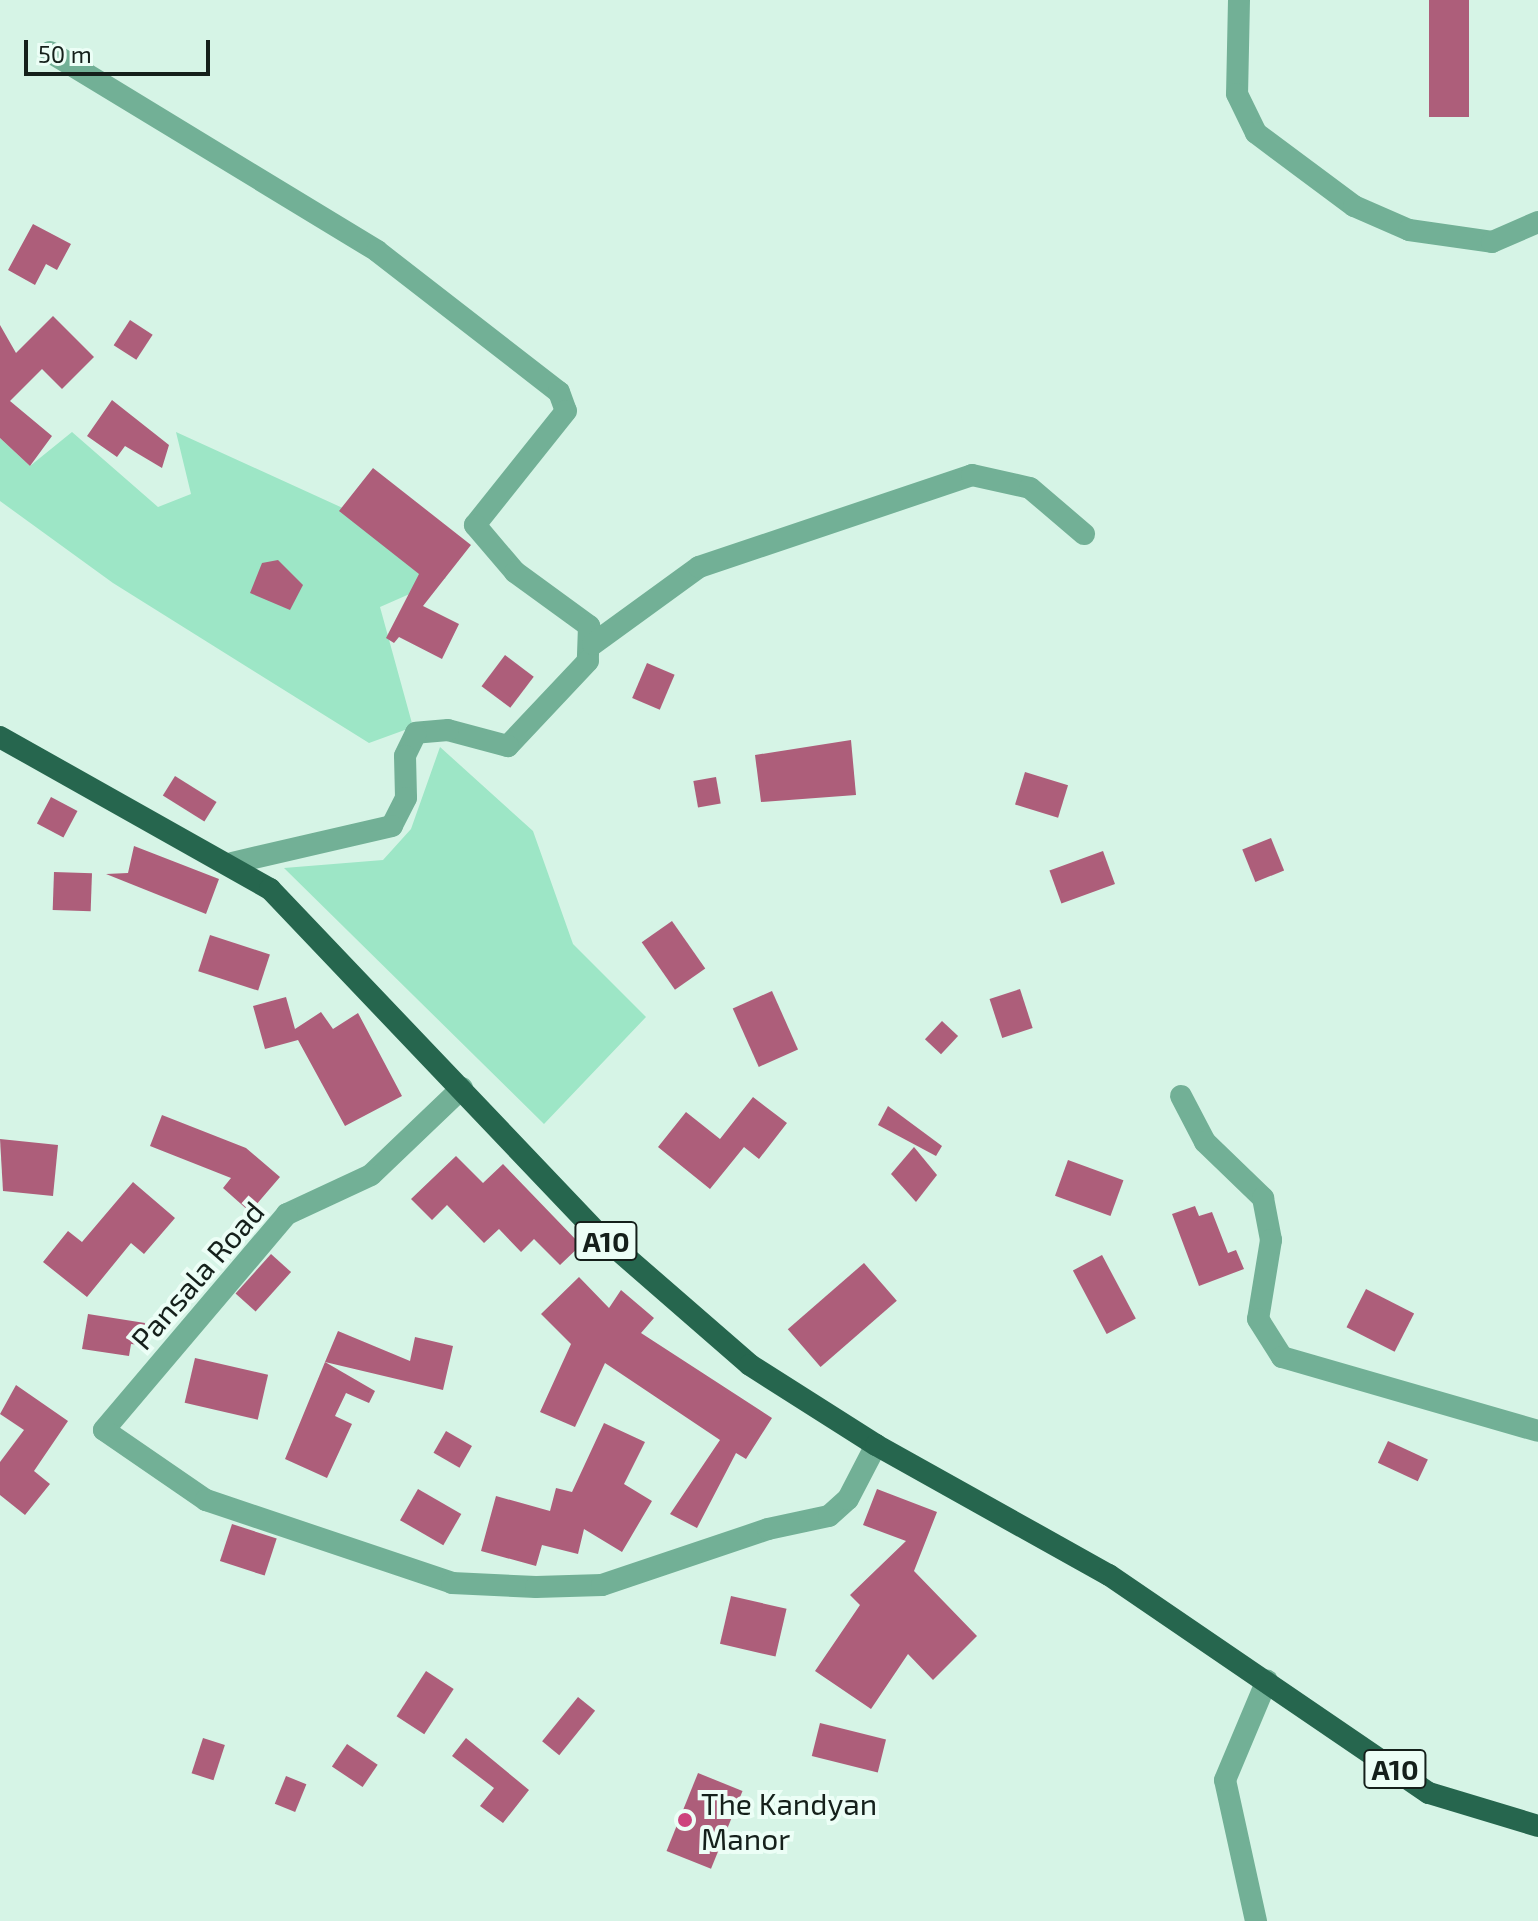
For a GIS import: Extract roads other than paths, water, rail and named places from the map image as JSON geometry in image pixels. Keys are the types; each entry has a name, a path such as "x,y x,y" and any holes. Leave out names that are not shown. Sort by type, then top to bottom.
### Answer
{"highway":[{"name":"A10","path":"0,737 232,863 320,935 657,1290 750,1365 876,1445 1109,1575 1429,1793 1538,1826"}],"street":[{"path":"1239,0 1237,94 1256,133 1354,206 1409,230 1492,242 1538,222"},
{"path":"50,52 377,251 559,392 566,411 556,431 475,525 515,572 589,626 593,644 588,661 508,746 448,730 416,733 405,756 406,798 392,826 232,863"},
{"path":"593,644 699,567 972,475 1030,488 1084,534"},
{"name":"Pansala Road","path":"462,1088 371,1175 287,1214 104,1430 206,1500 452,1583 536,1587 602,1585 768,1529 829,1516 848,1499 876,1445"},
{"path":"1181,1096 1205,1142 1263,1198 1271,1240 1258,1319 1282,1357 1538,1431"},
{"path":"1256,1921 1225,1780 1267,1680"}],"place":[{"name":"The Kandyan Manor","path":"685,1820"}]}
